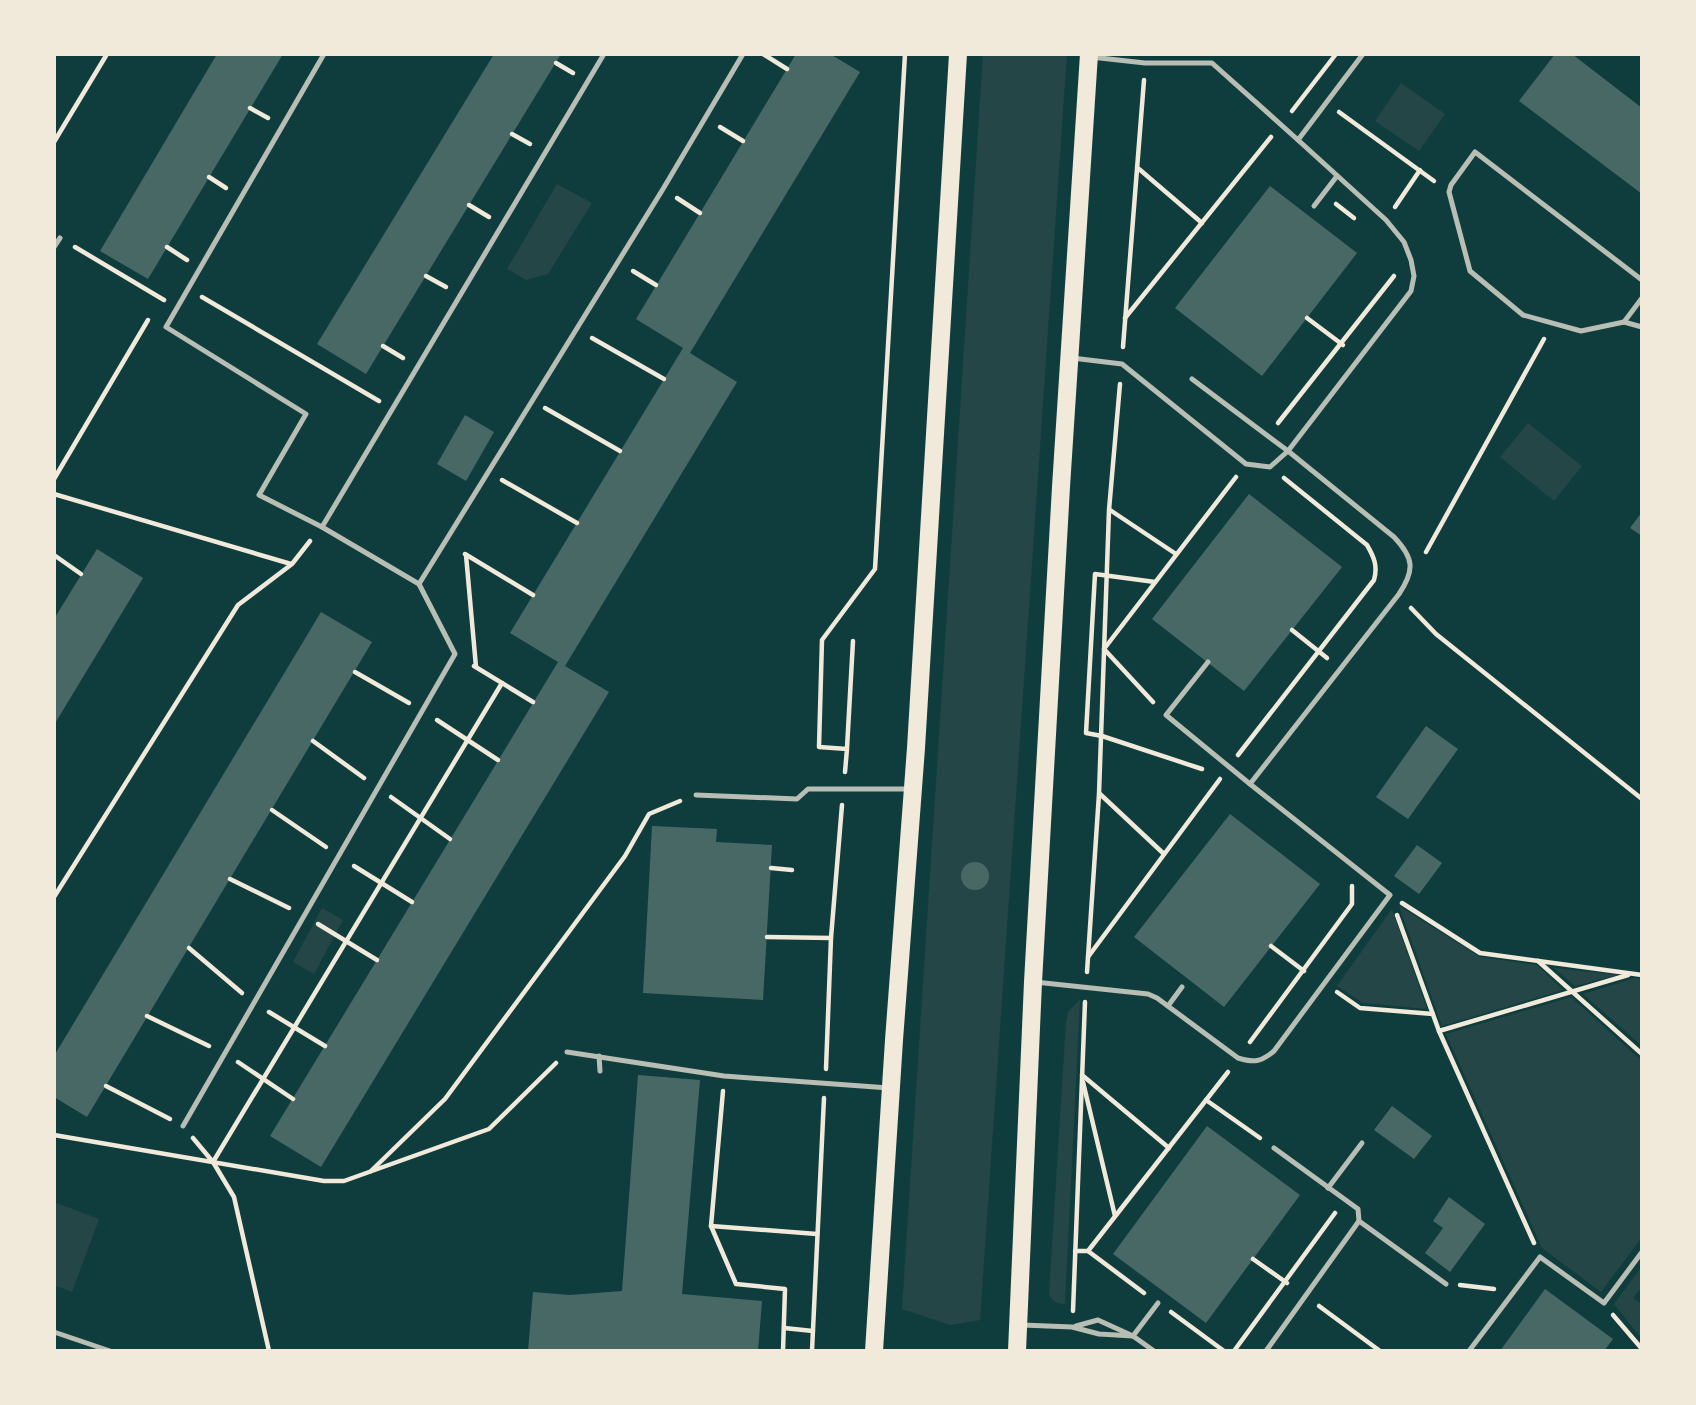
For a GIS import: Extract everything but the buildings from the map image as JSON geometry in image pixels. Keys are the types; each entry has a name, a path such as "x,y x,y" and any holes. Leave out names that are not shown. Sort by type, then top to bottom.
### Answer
{"main road":[{"path":"874,1351 911,789 916,748 958,54"},
{"path":"1017,1351 1033,982 1068,358 1089,55"}],"lane":[{"path":"183,1126 455,654 419,584 322,527 259,495 306,414 166,327 324,54"},
{"path":"322,527 604,54"},
{"path":"419,584 663,189 743,54"},
{"path":"1298,140 1363,54"},
{"path":"1068,358 1122,364 1246,464 1270,467 1288,451 1411,291 1414,276 1404,242 1386,220 1212,63 1145,63 1089,55"},
{"path":"1642,280 1475,152 1451,184 1449,192 1470,271 1523,315 1581,331 1624,322 1642,327"},
{"path":"1314,206 1337,176"},
{"path":"54,247 60,238"},
{"path":"1624,322 1642,298"},
{"path":"1192,379 1288,451 1394,537 1405,548 1410,562 1410,573 1399,594 1250,784"},
{"path":"1033,982 1148,994 1238,1058 1252,1063 1265,1059 1274,1051 1390,895 1166,715 1208,662"},
{"path":"696,794 797,799 808,789 911,789"},
{"path":"1168,1006 1182,987"},
{"path":"567,1052 724,1076 892,1088"},
{"path":"600,1056 600,1071"},
{"path":"1328,1188 1362,1143"},
{"path":"1266,1351 1359,1220 1358,1209 1273,1148"},
{"path":"1359,1220 1446,1284"},
{"path":"1469,1351 1540,1257 1604,1303 1642,1252"},
{"path":"1133,1336 1158,1303"},
{"path":"1072,1327 1098,1320 1133,1336 1154,1351"},
{"path":"1019,1325 1072,1327 1099,1334 1133,1336"},
{"path":"54,1332 110,1351"}],"path":[{"path":"54,142 107,54"},
{"path":"764,54 787,69"},
{"path":"846,749 819,747 822,640 875,569 905,54"},
{"path":"1125,319 1336,54"},
{"path":"1072,1327 1087,958 1102,736 1109,510 1145,63"},
{"path":"1325,103 1420,170 1386,220"},
{"path":"705,118 743,141"},
{"path":"1138,168 1202,223"},
{"path":"663,189 700,213"},
{"path":"1323,194 1354,219"},
{"path":"60,238 176,307"},
{"path":"618,262 656,285"},
{"path":"1268,436 1395,275 1398,266"},
{"path":"188,289 392,408"},
{"path":"54,479 154,311"},
{"path":"1307,318 1360,358"},
{"path":"1410,562 1426,552 1553,323"},
{"path":"577,329 664,379"},
{"path":"532,400 620,451"},
{"path":"1104,649 1246,464"},
{"path":"1229,767 1374,580 1377,570 1374,556 1367,545 1270,467"},
{"path":"488,472 577,523"},
{"path":"54,494 292,564"},
{"path":"1109,510 1176,554"},
{"path":"54,897 238,605 292,564 322,527"},
{"path":"444,542 533,595"},
{"path":"54,555 82,574"},
{"path":"466,555 476,667"},
{"path":"1087,958 1223,776 1086,733 1095,574 1155,582"},
{"path":"1399,594 1436,634 1642,799"},
{"path":"1292,631 1341,668"},
{"path":"812,1351 831,938 853,641"},
{"path":"1104,649 1166,715"},
{"path":"455,654 533,702"},
{"path":"213,1162 502,683"},
{"path":"368,1174 445,1099 625,856 649,814 696,794"},
{"path":"1099,794 1164,854"},
{"path":"1245,1045 1250,1042 1352,904 1353,865"},
{"path":"771,868 792,870"},
{"path":"1390,895 1480,953 1642,975"},
{"path":"1390,895 1439,1031 1540,1257"},
{"path":"767,937 831,938"},
{"path":"1271,946 1360,1008 1433,1014"},
{"path":"1538,961 1642,1054"},
{"path":"1439,1031 1632,974"},
{"path":"54,1135 324,1181 344,1181 489,1129 567,1052"},
{"path":"1082,1075 1169,1148"},
{"path":"1082,1075 1115,1216"},
{"path":"724,1076 711,1226 736,1284 785,1289 783,1351"},
{"path":"106,1086 183,1126 213,1162 234,1198 269,1351"},
{"path":"1075,1251 1088,1251 1217,1086"},
{"path":"1206,1100 1273,1148"},
{"path":"1234,1351 1335,1213"},
{"path":"711,1226 817,1234"},
{"path":"1446,1284 1514,1292"},
{"path":"1604,1303 1642,1349"},
{"path":"784,1328 813,1331"}],"shaded area":[{"path":"983,54 1067,54 980,1320 950,1325 902,1309"},
{"path":"1401,83 1445,114 1419,151 1375,121"},
{"path":"557,184 592,203 548,274 526,280 507,269"},
{"path":"1528,423 1582,466 1554,501 1500,457"},
{"path":"1399,906 1480,957 1537,965 1563,990 1442,1026"},
{"path":"322,908 343,920 314,974 293,962"},
{"path":"1392,909 1427,1009 1363,1003 1337,986"},
{"path":"1554,968 1618,975 1575,986"},
{"path":"1635,978 1642,979 1642,1046 1583,994"},
{"path":"1571,997 1642,1061 1642,1237 1601,1292 1542,1248 1446,1034"},
{"path":"1080,999 1065,1304 1062,1304 1054,1301 1049,1294 1066,1022 1068,1012"},
{"path":"54,1202 99,1219 72,1292 54,1285"},
{"path":"1642,1266 1642,1287 1633,1298 1642,1305 1642,1339 1614,1304"}]}
